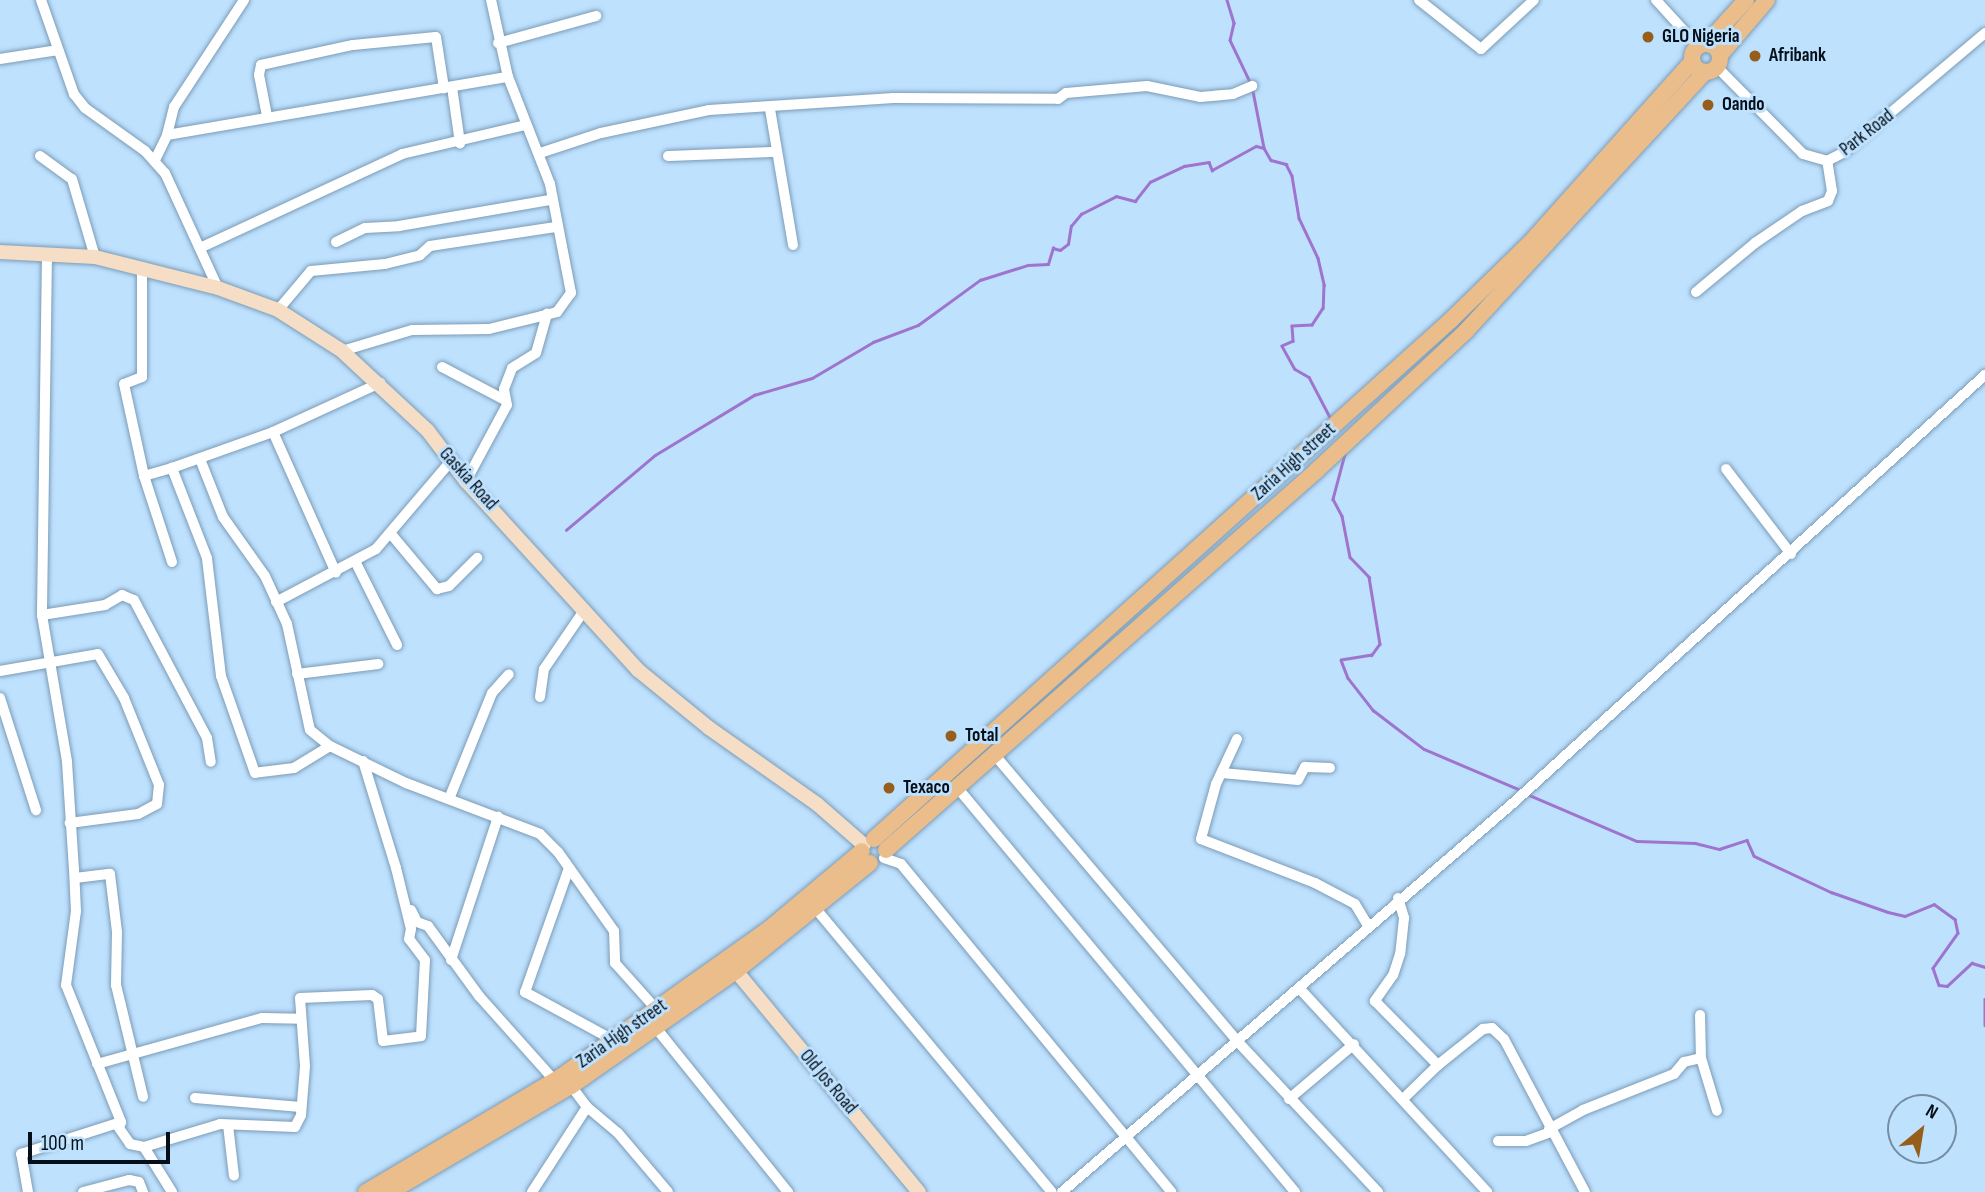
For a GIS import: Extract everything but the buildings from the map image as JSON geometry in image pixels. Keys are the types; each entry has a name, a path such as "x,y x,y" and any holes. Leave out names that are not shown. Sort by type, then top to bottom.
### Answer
{"main road":[{"path":"1714,65 1692,62 1703,45 1746,0"},
{"name":"Zaria High street","path":"366,1192 555,1080 657,1010 873,851 956,785 1380,412 1562,232 1714,65 1767,0"},
{"path":"1703,45 1714,65"},
{"name":"Zaria High street","path":"390,1192 571,1087 736,971 816,909 873,851 1529,244 1692,62"},
{"name":"Gaskia Road","path":"0,252 94,257 218,288 278,310 342,351 380,383 428,431 466,481 583,612 667,695 817,804 873,851"},
{"name":"Old Jos Road","path":"736,971 919,1192"}],"street":[{"path":"41,0 58,50 85,108 155,160 202,247 218,288"},
{"path":"155,160 167,135 174,107 244,0"},
{"path":"342,351 412,330 489,329 557,312 571,293 540,153 508,77 498,43 491,0"},
{"path":"1419,0 1481,49 1534,0"},
{"path":"1656,0 1703,45"},
{"path":"498,43 596,16"},
{"name":"Park Road","path":"1714,65 1803,154 1827,161 1843,153 1985,33"},
{"path":"267,116 259,75 261,65 353,45 436,37 460,143"},
{"path":"0,59 58,50"},
{"path":"167,135 508,77"},
{"path":"540,153 675,115 894,99 1058,99 1066,93 1147,86 1200,97 1233,94 1252,86"},
{"path":"770,109 774,152 793,245"},
{"path":"202,247 402,154 460,143 526,125"},
{"path":"668,156 774,152"},
{"path":"40,156 64,171 77,189 94,257"},
{"path":"1696,292 1755,243 1802,211 1828,201 1832,191 1827,161"},
{"path":"336,242 365,228 463,217 550,200"},
{"path":"278,310 311,271 384,264 420,254 430,246 555,227"},
{"path":"47,254 41,615 47,663 65,752 75,878 76,911 66,985 121,1122 119,1128 130,1144 145,1147 204,1127 228,1125 290,1130 297,1124 302,1107 300,998 372,995 378,999 383,1041 421,1036 425,960 409,939 401,887"},
{"path":"142,267 142,377 124,384 144,475 172,562"},
{"path":"466,481 506,408 503,399 512,368 536,353 547,314"},
{"path":"442,367 503,399"},
{"path":"1062,1192 1300,989 1398,898 1512,804 1791,554 1985,374"},
{"path":"144,475 200,459 273,432 380,383"},
{"path":"273,432 336,573"},
{"path":"200,459 223,517 265,576 287,624 310,730 330,746 363,761 449,799 540,834 569,868 616,936 615,963 657,1010"},
{"path":"276,602 336,573 391,534 450,462"},
{"path":"172,468 207,558 221,677 255,773 294,768 330,746"},
{"path":"1726,469 1791,554"},
{"path":"391,534 437,589 449,586 477,558"},
{"path":"355,561 397,646"},
{"path":"41,615 105,605 122,595 134,600 207,738 211,762"},
{"path":"540,697 544,669 583,612"},
{"path":"0,671 98,654 103,659 159,785 157,804 150,811 71,823"},
{"path":"297,674 378,664"},
{"path":"449,799 492,693 509,674"},
{"path":"0,698 36,810"},
{"path":"1237,739 1222,772 1201,839 1315,883 1355,904 1368,926"},
{"path":"993,752 1239,1042 1378,1192"},
{"path":"363,761 401,887 416,922 428,926 451,960 555,1080"},
{"path":"1222,772 1298,780 1305,767 1330,768"},
{"path":"956,785 1295,1192"},
{"path":"451,960 498,817"},
{"path":"873,851 901,864 1171,1192"},
{"path":"569,868 525,980 525,992 613,1040"},
{"path":"75,878 110,874 117,932 113,967 143,1097"},
{"path":"1398,898 1404,918 1400,954 1393,975 1375,1000 1438,1065"},
{"path":"816,909 1052,1192"},
{"path":"1300,989 1354,1044 1487,1192"},
{"path":"1700,1015 1701,1058 1717,1111"},
{"path":"97,1064 262,1018 301,1019"},
{"path":"656,1028 788,1192"},
{"path":"1403,1099 1438,1065 1483,1029 1492,1028 1504,1040 1550,1131 1585,1192"},
{"path":"1289,1099 1354,1044"},
{"path":"1498,1141 1526,1141 1550,1131 1583,1110 1674,1074 1684,1062 1701,1058"},
{"path":"571,1087 587,1107 618,1133 668,1192"},
{"path":"195,1098 302,1107"},
{"path":"539,1189 587,1107"},
{"path":"29,1192 21,1154 121,1122"},
{"path":"228,1125 234,1176"},
{"path":"145,1147 172,1192"},
{"path":"83,1192 129,1180 139,1182 143,1192"}],"waterway":[{"path":"1227,0 1234,23 1230,40 1252,86 1264,148 1271,160 1286,164 1292,176 1299,218 1318,258 1324,285 1323,308 1312,325 1292,326 1293,341 1282,346 1295,369 1309,377 1331,419"},
{"path":"566,530 655,455 754,395 812,378 873,342 918,325 980,280 1028,265 1048,264 1053,248 1060,250 1068,244 1071,226 1081,214 1116,196 1135,201 1150,182 1184,166 1209,162 1212,170 1256,146 1264,148"},
{"path":"1345,454 1333,499 1342,516 1350,557 1369,577 1380,644 1372,655 1341,660 1348,678 1373,710 1424,749 1523,791"},
{"path":"1529,795 1637,841 1695,843 1719,849 1747,840 1754,856 1831,892 1888,912 1905,916 1934,904 1955,919 1958,933 1933,968 1939,985 1947,986 1972,963 1985,967"},
{"path":"1985,999 1985,1025"}],"place":[{"name":"GLO Nigeria","path":"1648,37"},
{"name":"Afribank","path":"1755,56"},
{"name":"Oando","path":"1708,105"},
{"name":"Total","path":"951,736"},
{"name":"Texaco","path":"889,788"}]}
